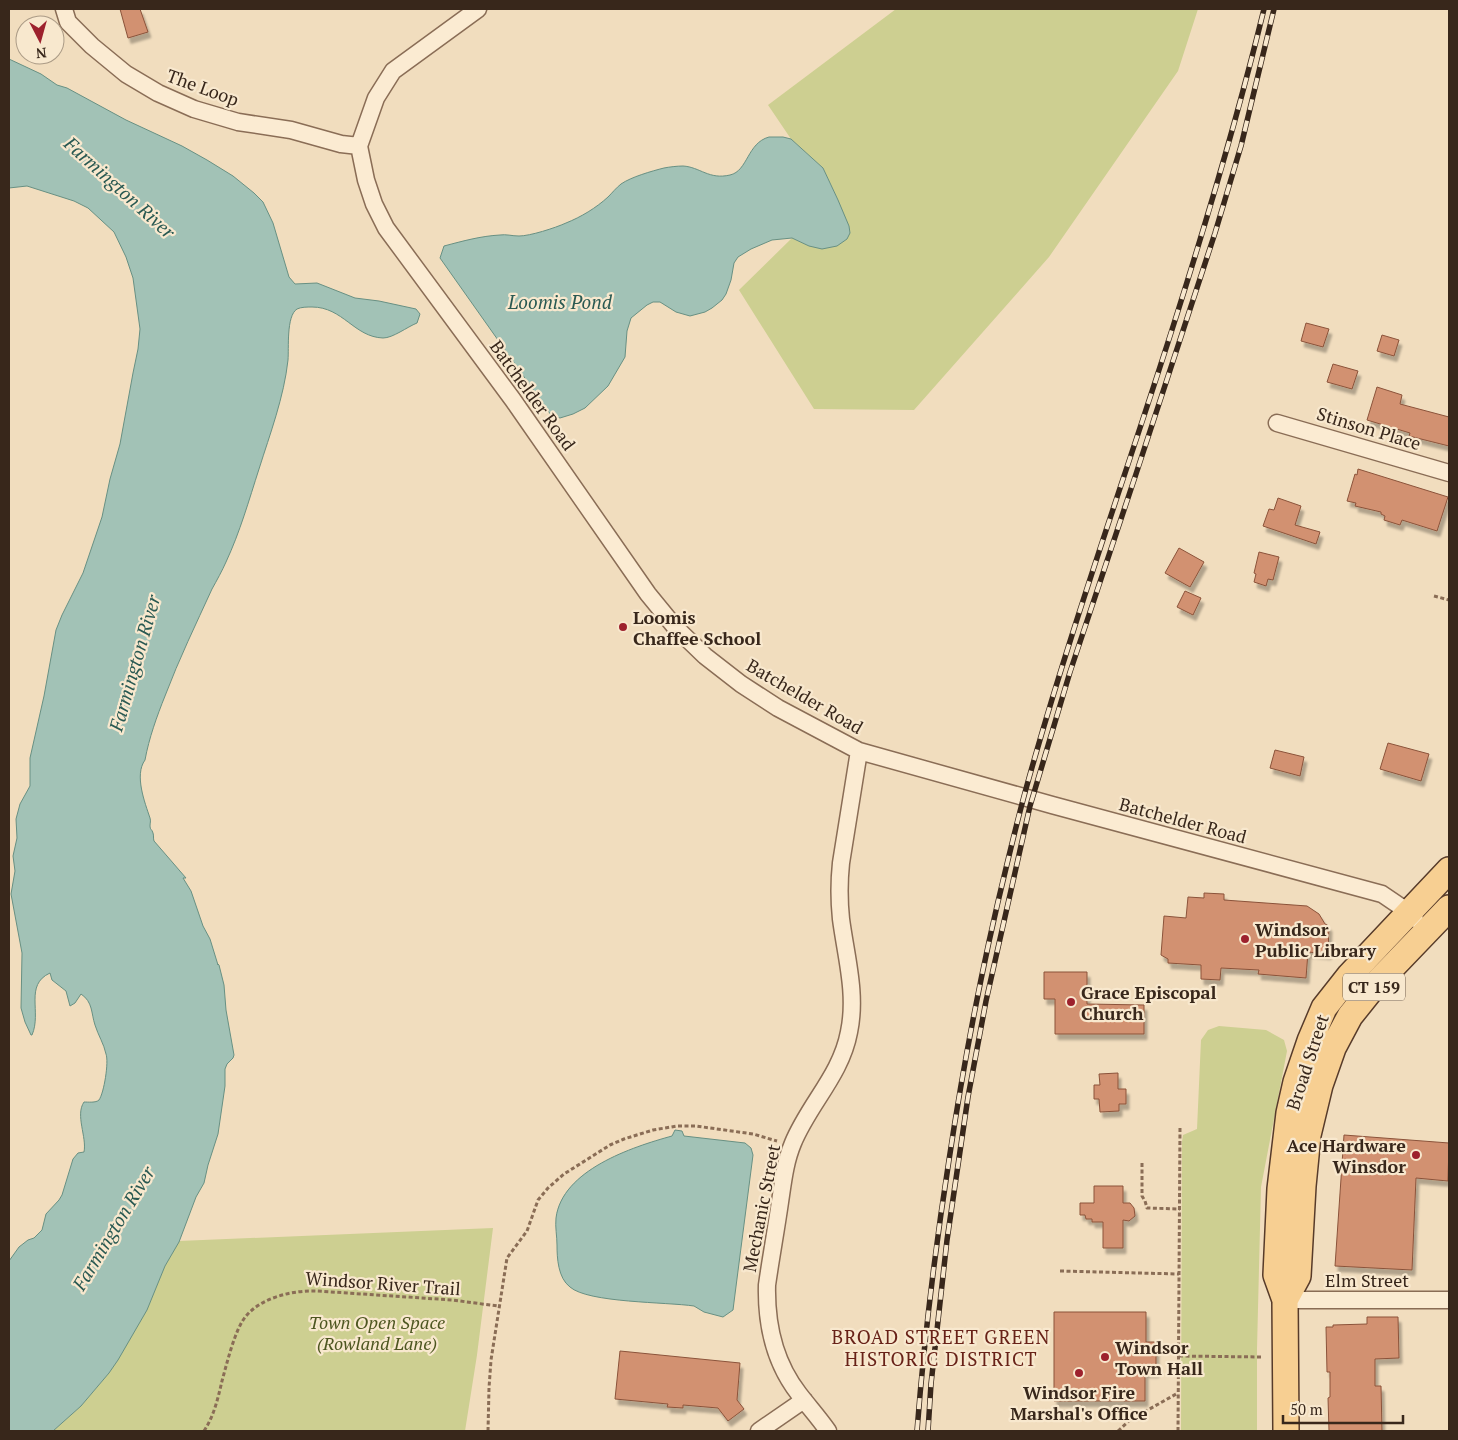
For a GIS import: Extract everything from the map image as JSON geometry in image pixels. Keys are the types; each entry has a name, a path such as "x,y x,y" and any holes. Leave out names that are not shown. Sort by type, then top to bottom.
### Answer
{"main road":[{"name":"Broad Street","path":"1286,1431 1285,1300 1298,1276 1308,1135 1300,1113 1320,1085 1324,1008 1350,975 1449,870"},
{"name":"Broad Street","path":"1322,1044 1350,1016 1393,965 1449,908"}],"street":[{"name":"The Loop","path":"64,9 68,22 92,46 126,74 158,93 194,109 238,122 291,130 341,144 359,146"},
{"path":"359,146 376,98 393,71 478,9"},
{"name":"Batchelder Road","path":"359,146 366,180 374,204 386,228 513,400 648,594 674,626 705,656 740,684 778,708 859,751 1382,894 1410,912 1425,934"},
{"name":"Stinson Place","path":"1278,423 1449,473"},
{"name":"Mechanic Street","path":"828,1431 788,1378 779,1360 772,1341 766,1303 767,1285 788,1154 806,1117 837,1069 848,1041 850,1030 852,992 840,914 839,880 840,863 859,751"},
{"name":"Elm Street","path":"1285,1300 1449,1300"},
{"path":"759,1431 804,1400"}],"path":[{"path":"1434,596 1449,600"},
{"path":"488,1431 489,1375 498,1306 507,1258 527,1231 538,1200 548,1188 564,1174 624,1138 676,1126 696,1126 753,1134 792,1146"},
{"path":"1178,1431 1180,1127"},
{"path":"1142,1163 1142,1196 1147,1208 1180,1209"},
{"path":"1060,1271 1179,1274"},
{"name":"Windsor River Trail","path":"204,1431 216,1406 229,1353 245,1316 253,1309 278,1296 302,1290 452,1300 498,1306"},
{"path":"1179,1356 1262,1357"},
{"path":"1118,1431 1130,1420 1178,1393"}],"green space":[{"path":"896,9 1198,9 1178,71 1049,257 914,410 814,409 739,290 792,238 809,246 840,207 823,168 791,139 768,105"},
{"path":"1219,1026 1266,1030 1284,1040 1287,1051 1261,1187 1257,1431 1181,1431 1182,1142 1183,1135 1197,1129 1201,1040 1208,1030"},
{"name":"Town Open Space (Rowland Lane)","path":"493,1228 477,1355 465,1431 53,1431 81,1406 109,1373 179,1241"}],"water":[{"name":"Farmington River","path":"9,59 15,62 15,65 22,65 41,74 57,85 67,88 126,120 182,146 233,176 263,202 273,223 289,277 295,284 317,283 355,298 416,309 420,314 417,323 387,338 383,338 364,333 323,308 302,307 293,313 288,341 286,374 280,402 244,516 226,562 176,669 154,727 140,773 150,827 154,841 186,878 183,878 191,891 203,926 210,939 224,985 226,1010 234,1055 225,1069 225,1086 218,1134 204,1183 196,1197 179,1242 165,1266 147,1310 109,1373 81,1406 53,1431 9,1431 9,1261 19,1247 34,1238 42,1230 46,1214 62,1195 73,1159 78,1153 84,1152 81,1120 82,1107 84,1102 99,1100 104,1084 107,1058 88,1001 81,994 75,1003 70,1006 66,991 52,980 50,973 42,978 38,985 35,1000 35,1026 31,1035 21,1008 22,953 11,894 15,871 13,856 17,838 16,819 20,804 30,786 30,758 56,630 83,573 102,517 120,444 140,329 133,278 126,257 114,232 88,208 74,201 27,186 9,188"},
{"name":"Loomis Pond","path":"769,137 791,139 823,168 849,226 850,233 847,239 837,246 822,249 809,246 792,238 772,240 751,249 738,257 734,263 731,280 722,300 705,312 690,316 676,312 660,302 653,302 647,305 631,318 627,331 625,357 608,386 585,408 560,418 551,415 440,258 444,246 486,236 524,236 556,227 577,218 593,208 625,181 664,168 683,166 710,175 730,175 741,168 756,145"},
{"path":"675,1130 682,1131 684,1136 745,1143 751,1148 753,1155 733,1310 723,1317 704,1312 694,1306 610,1299 579,1292 566,1283 559,1267 556,1218 561,1201 571,1186 601,1163 619,1154 672,1136"}],"building":[{"path":"120,9 140,9 148,32 128,38"},
{"path":"1306,323 1329,329 1323,347 1301,341"},
{"path":"1382,335 1399,340 1394,356 1377,351"},
{"path":"1333,364 1358,371 1352,389 1327,382"},
{"path":"1377,387 1402,395 1400,404 1449,417 1449,446 1409,436 1410,433 1367,420"},
{"path":"1358,469 1448,497 1437,531 1402,520 1400,525 1384,520 1385,516 1381,512 1355,506 1356,503 1347,501"},
{"path":"1278,498 1301,506 1295,525 1320,532 1316,544 1263,526 1269,509 1274,510"},
{"path":"1179,548 1204,562 1190,587 1165,573"},
{"path":"1259,552 1279,557 1273,580 1268,579 1266,586 1254,582"},
{"path":"1185,591 1201,598 1193,615 1177,607"},
{"path":"1388,743 1429,754 1421,781 1380,769"},
{"path":"1275,750 1304,757 1300,776 1270,768"},
{"name":"Windsor Public Library","path":"1204,893 1224,894 1224,900 1307,906 1319,914 1325,924 1329,926 1328,954 1308,952 1306,978 1258,974 1259,970 1221,968 1220,980 1201,979 1201,965 1168,963 1168,959 1161,955 1164,916 1186,918 1188,897 1204,898"},
{"name":"Grace Episcopal Church","path":"1044,972 1087,972 1087,1004 1144,1005 1144,1034 1055,1034 1055,999 1044,999"},
{"path":"1118,1073 1118,1089 1126,1089 1126,1104 1119,1104 1119,1111 1100,1112 1099,1099 1094,1099 1094,1085 1100,1085 1099,1074"},
{"path":"1344,1135 1449,1143 1448,1181 1416,1178 1412,1270 1335,1266"},
{"path":"1094,1186 1123,1186 1123,1203 1130,1203 1134,1208 1135,1216 1129,1221 1123,1220 1123,1248 1103,1248 1103,1222 1092,1222 1092,1219 1086,1219 1085,1215 1080,1215 1080,1203 1094,1203"},
{"name":"Windsor Town Hall","path":"1054,1312 1146,1312 1146,1342 1156,1342 1156,1372 1145,1372 1145,1401 1054,1401"},
{"path":"1367,1317 1398,1317 1399,1358 1375,1359 1375,1386 1381,1386 1382,1431 1329,1431 1328,1398 1330,1397 1330,1372 1327,1372 1326,1327 1367,1324"},
{"path":"620,1351 740,1363 737,1400 744,1409 728,1421 718,1408 683,1405 683,1408 667,1407 668,1404 615,1399"}],"railway":[{"path":"917,1431 930,1295 955,1123 982,974 1012,842 1064,661 1201,238 1234,124 1264,9"},
{"path":"928,1431 931,1384 947,1240 968,1097 986,1001 1030,806 1070,672 1215,233 1241,146 1274,9"}],"place":[{"name":"Loomis Chaffee School","path":"623,627"},
{"name":"Windsor Public Library","path":"1245,939"},
{"name":"Grace Episcopal Church","path":"1071,1002"},
{"name":"Ace Hardware Winsdor","path":"1416,1155"},
{"name":"Windsor Town Hall","path":"1105,1357"},
{"name":"Windsor Fire Marshal's Office","path":"1079,1373"}],"district":[{"name":"BROAD STREET GREEN HISTORIC DISTRICT","path":"941,1347"}]}
